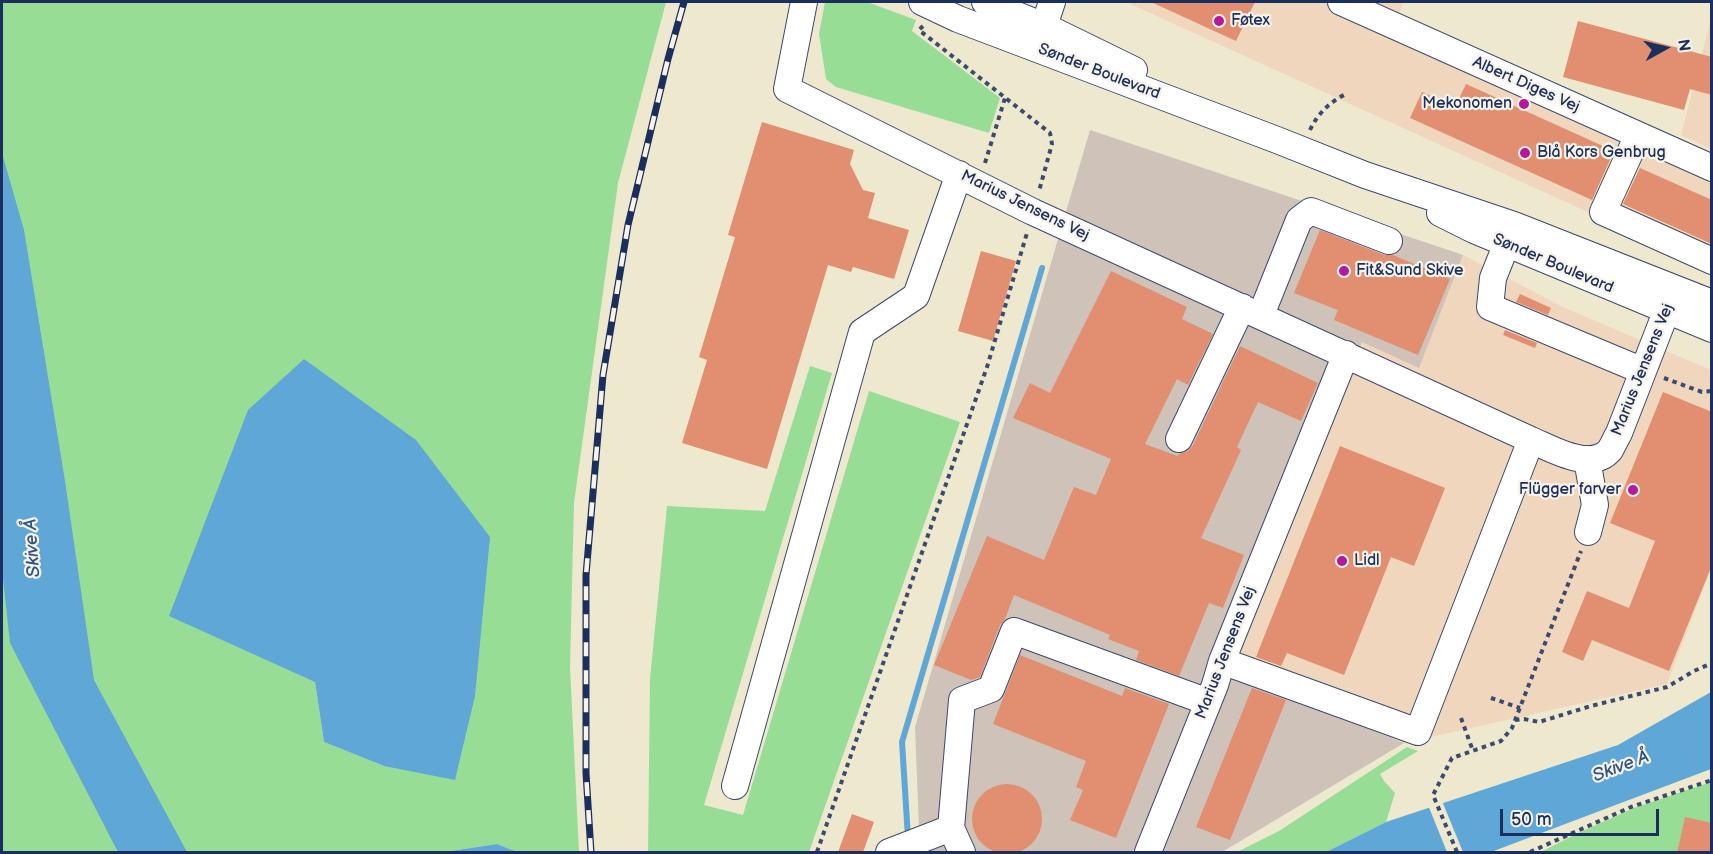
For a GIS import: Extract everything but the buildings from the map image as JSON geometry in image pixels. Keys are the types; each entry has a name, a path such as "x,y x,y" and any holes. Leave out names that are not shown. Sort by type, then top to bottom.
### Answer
{"street":[{"name":"Marius Jensens Vej","path":"804,2 787,89 1034,212 1577,459 1594,459 1609,451 1619,433 1671,300"},
{"name":"Sønder Boulevard","path":"922,2 957,19 1006,38 1040,37 1277,140 1671,300 1712,329"},
{"name":"Sønder Boulevard","path":"985,2 1020,8 1040,37"},
{"path":"1040,37 1052,2"},
{"name":"Albert Diges Vej","path":"1341,2 1712,168"},
{"path":"1006,38 1020,8"},
{"path":"1638,135 1603,212 1712,261"},
{"path":"735,786 861,332 916,296 969,179"},
{"path":"1179,439 1299,220 1311,211 1389,241"},
{"path":"1510,234 1493,278 1490,307 1643,370"},
{"name":"Sønder Boulevard","path":"1671,300 1712,303"},
{"name":"Marius Jensens Vej","path":"1148,852 1222,661 1346,354"},
{"path":"1222,661 1418,732 1531,440"},
{"path":"1587,459 1595,505 1588,532"},
{"path":"943,832 962,700 991,689 1014,631 1208,702"},
{"path":"889,852 943,832"},
{"path":"943,832 962,852"}],"path":[{"path":"817,852 987,367 1053,144 1050,133 919,30"},
{"path":"1315,119 1334,100 1347,94"},
{"path":"969,179 1005,98"},
{"path":"1643,370 1702,392 1712,391"},
{"path":"1457,852 1434,795 1452,758 1501,741 1512,728 1588,532"},
{"path":"1515,720 1539,722 1667,687 1712,663"},
{"path":"1491,698 1520,708"},
{"path":"1461,718 1473,751"},
{"path":"1530,852 1631,807 1712,780"}],"shaded area":[{"path":"1126,2 1403,2 1395,30 1711,180 1711,268"},
{"path":"1711,19 1711,149 1681,135"},
{"path":"1090,130 1463,255 1419,368 1362,342 1229,672 1404,743 1222,852 920,852 915,727"},
{"path":"1463,255 1565,308 1711,370 1711,569 1667,684 1404,743 1229,672 1363,341 1419,367"}],"green space":[{"path":"2,2 666,2 618,183 574,503 570,667 579,852 517,852 497,844 444,852 2,852","holes":["315,682 384,766 324,742"]},
{"path":"825,2 867,2 916,20 912,31 1000,98 989,133 836,87 826,79 819,34"},
{"path":"810,366 832,373 704,805 743,815 869,391 960,422 809,852 648,852 650,679 667,506 765,511"},
{"path":"1407,747 1418,751 1380,774 1395,793 1386,822 1326,852 1237,852 1279,831"},
{"path":"1711,782 1711,823 1685,818 1677,852 1541,852 1634,808"}],"water":[{"name":"Skive Å","path":"2,153 24,230 65,481 94,680 187,852 118,852 10,643 2,569"},
{"path":"304,359 416,440 490,537 475,696 455,780 384,766 324,742 315,682 169,616 248,410"},
{"name":"Skive Å","path":"1711,692 1711,769 1491,852 1326,852 1386,822 1618,745"},
{"path":"497,844 517,852 444,852"}],"pier":[{"path":"1442,801 1463,852 1447,852 1428,805"}],"waterway":[{"path":"908,838 902,742 1042,268"}],"railway":[{"path":"591,852 586,773 586,575 603,375 628,225 684,2"}],"place":[{"name":"Føtex","path":"1219,21"},
{"name":"Mekonomen","path":"1524,104"},
{"name":"Blå Kors Genbrug","path":"1525,153"},
{"name":"Fit&Sund Skive","path":"1344,271"},
{"name":"Flügger farver","path":"1633,490"},
{"name":"Lidl","path":"1342,561"}]}
